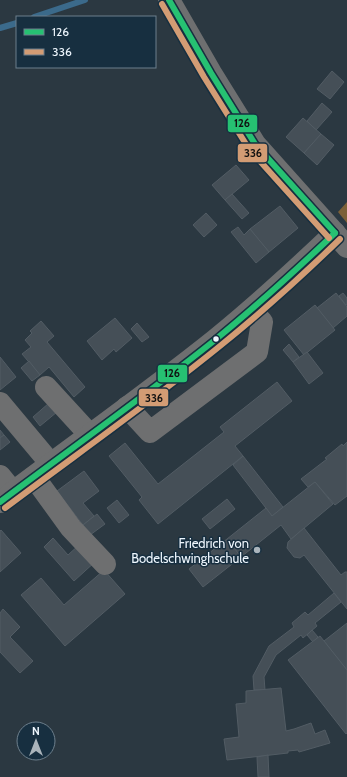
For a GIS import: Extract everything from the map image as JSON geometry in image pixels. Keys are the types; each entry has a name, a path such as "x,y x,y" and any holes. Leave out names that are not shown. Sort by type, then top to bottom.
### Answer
{"street":[{"path":"4,490 42,470 90,435 215,340 281,284 341,240 255,144 211,73 169,0"},
{"path":"127,407 150,432 257,352 262,322 251,310"},
{"path":"46,387 90,435"},
{"path":"0,403 42,470 71,528 105,564"}],"shaded area":[{"path":"347,202 347,223 338,212"}],"building":[{"path":"332,71 344,82 330,99 317,89"},
{"path":"322,103 332,112 316,130 307,121"},
{"path":"303,118 321,134 304,153 286,137"},
{"path":"321,134 334,145 317,165 304,153"},
{"path":"236,165 249,180 225,200 212,185"},
{"path":"232,194 249,213 242,219 225,200"},
{"path":"280,206 298,228 269,252 250,229"},
{"path":"206,213 217,225 204,237 193,225"},
{"path":"238,227 244,235 250,229 269,252 256,263 231,232"},
{"path":"336,293 347,307 347,316 333,328 317,308"},
{"path":"343,293 347,298 347,305 339,296"},
{"path":"315,305 335,330 304,355 284,330"},
{"path":"115,318 132,338 116,352 114,349 102,360 87,341"},
{"path":"41,321 54,336 47,342 85,387 74,397 49,367 40,375 22,354 31,347 25,340 32,333 30,331"},
{"path":"137,323 149,337 142,342 131,329"},
{"path":"289,344 299,357 293,362 283,350"},
{"path":"307,352 323,373 309,384 293,362"},
{"path":"0,357 16,377 0,390"},
{"path":"29,361 40,375 32,381 21,368"},
{"path":"277,382 292,401 235,446 243,456 158,524 139,500 142,497 109,456 125,443 158,484 224,432 220,427"},
{"path":"49,403 57,412 40,426 33,417"},
{"path":"0,430 4,435 0,438"},
{"path":"4,435 10,442 0,450 0,438"},
{"path":"347,442 347,496 335,505 315,482 308,487 301,479 327,459 325,458 342,444 343,446"},
{"path":"243,456 283,507 272,516 233,465"},
{"path":"84,471 99,491 83,503 94,516 83,525 57,491"},
{"path":"315,482 333,504 291,539 281,525 241,557 227,539 266,508 272,516"},
{"path":"227,499 235,509 210,529 202,519"},
{"path":"117,500 129,515 119,523 107,508"},
{"path":"97,514 105,524 90,535 83,525"},
{"path":"304,528 341,575 347,572 347,609 304,555 300,558 294,557 287,548 288,542"},
{"path":"1,530 21,553 0,572 0,531"},
{"path":"53,538 68,555 80,544 96,561 74,581 44,547"},
{"path":"227,539 241,557 203,587 189,569"},
{"path":"104,570 125,594 65,646 21,595 41,578 64,605"},
{"path":"334,593 341,602 315,623 317,626 303,638 301,635 276,655 264,677 265,690 254,690 253,676 269,646 294,627 292,623 305,612 308,615"},
{"path":"3,609 20,627 10,637 33,661 20,673 0,652 0,613"},
{"path":"347,623 347,670 324,641"},
{"path":"312,630 318,637 313,642 307,635"},
{"path":"320,636 347,670 346,734 288,660"},
{"path":"281,688 286,731 311,723 315,734 325,730 330,743 299,752 298,750 288,751 288,753 227,760 224,739 239,737 236,704 246,703 246,691"},
{"path":"268,755 269,777 258,777 257,757"}],"waterway":[{"path":"37,16 85,0"},
{"path":"0,28 16,23"}],"transit line":[{"name":"126","path":"169,0 211,73 255,144 335,233"},
{"name":"336","path":"162,4 204,77 249,149 329,238"},
{"name":"126","path":"0,502 189,361 276,288 335,233"},
{"name":"336","path":"5,508 194,367 282,294 340,239"}],"place":[{"name":"Friedrich von Bodelschwinghschule","path":"257,550"}]}
